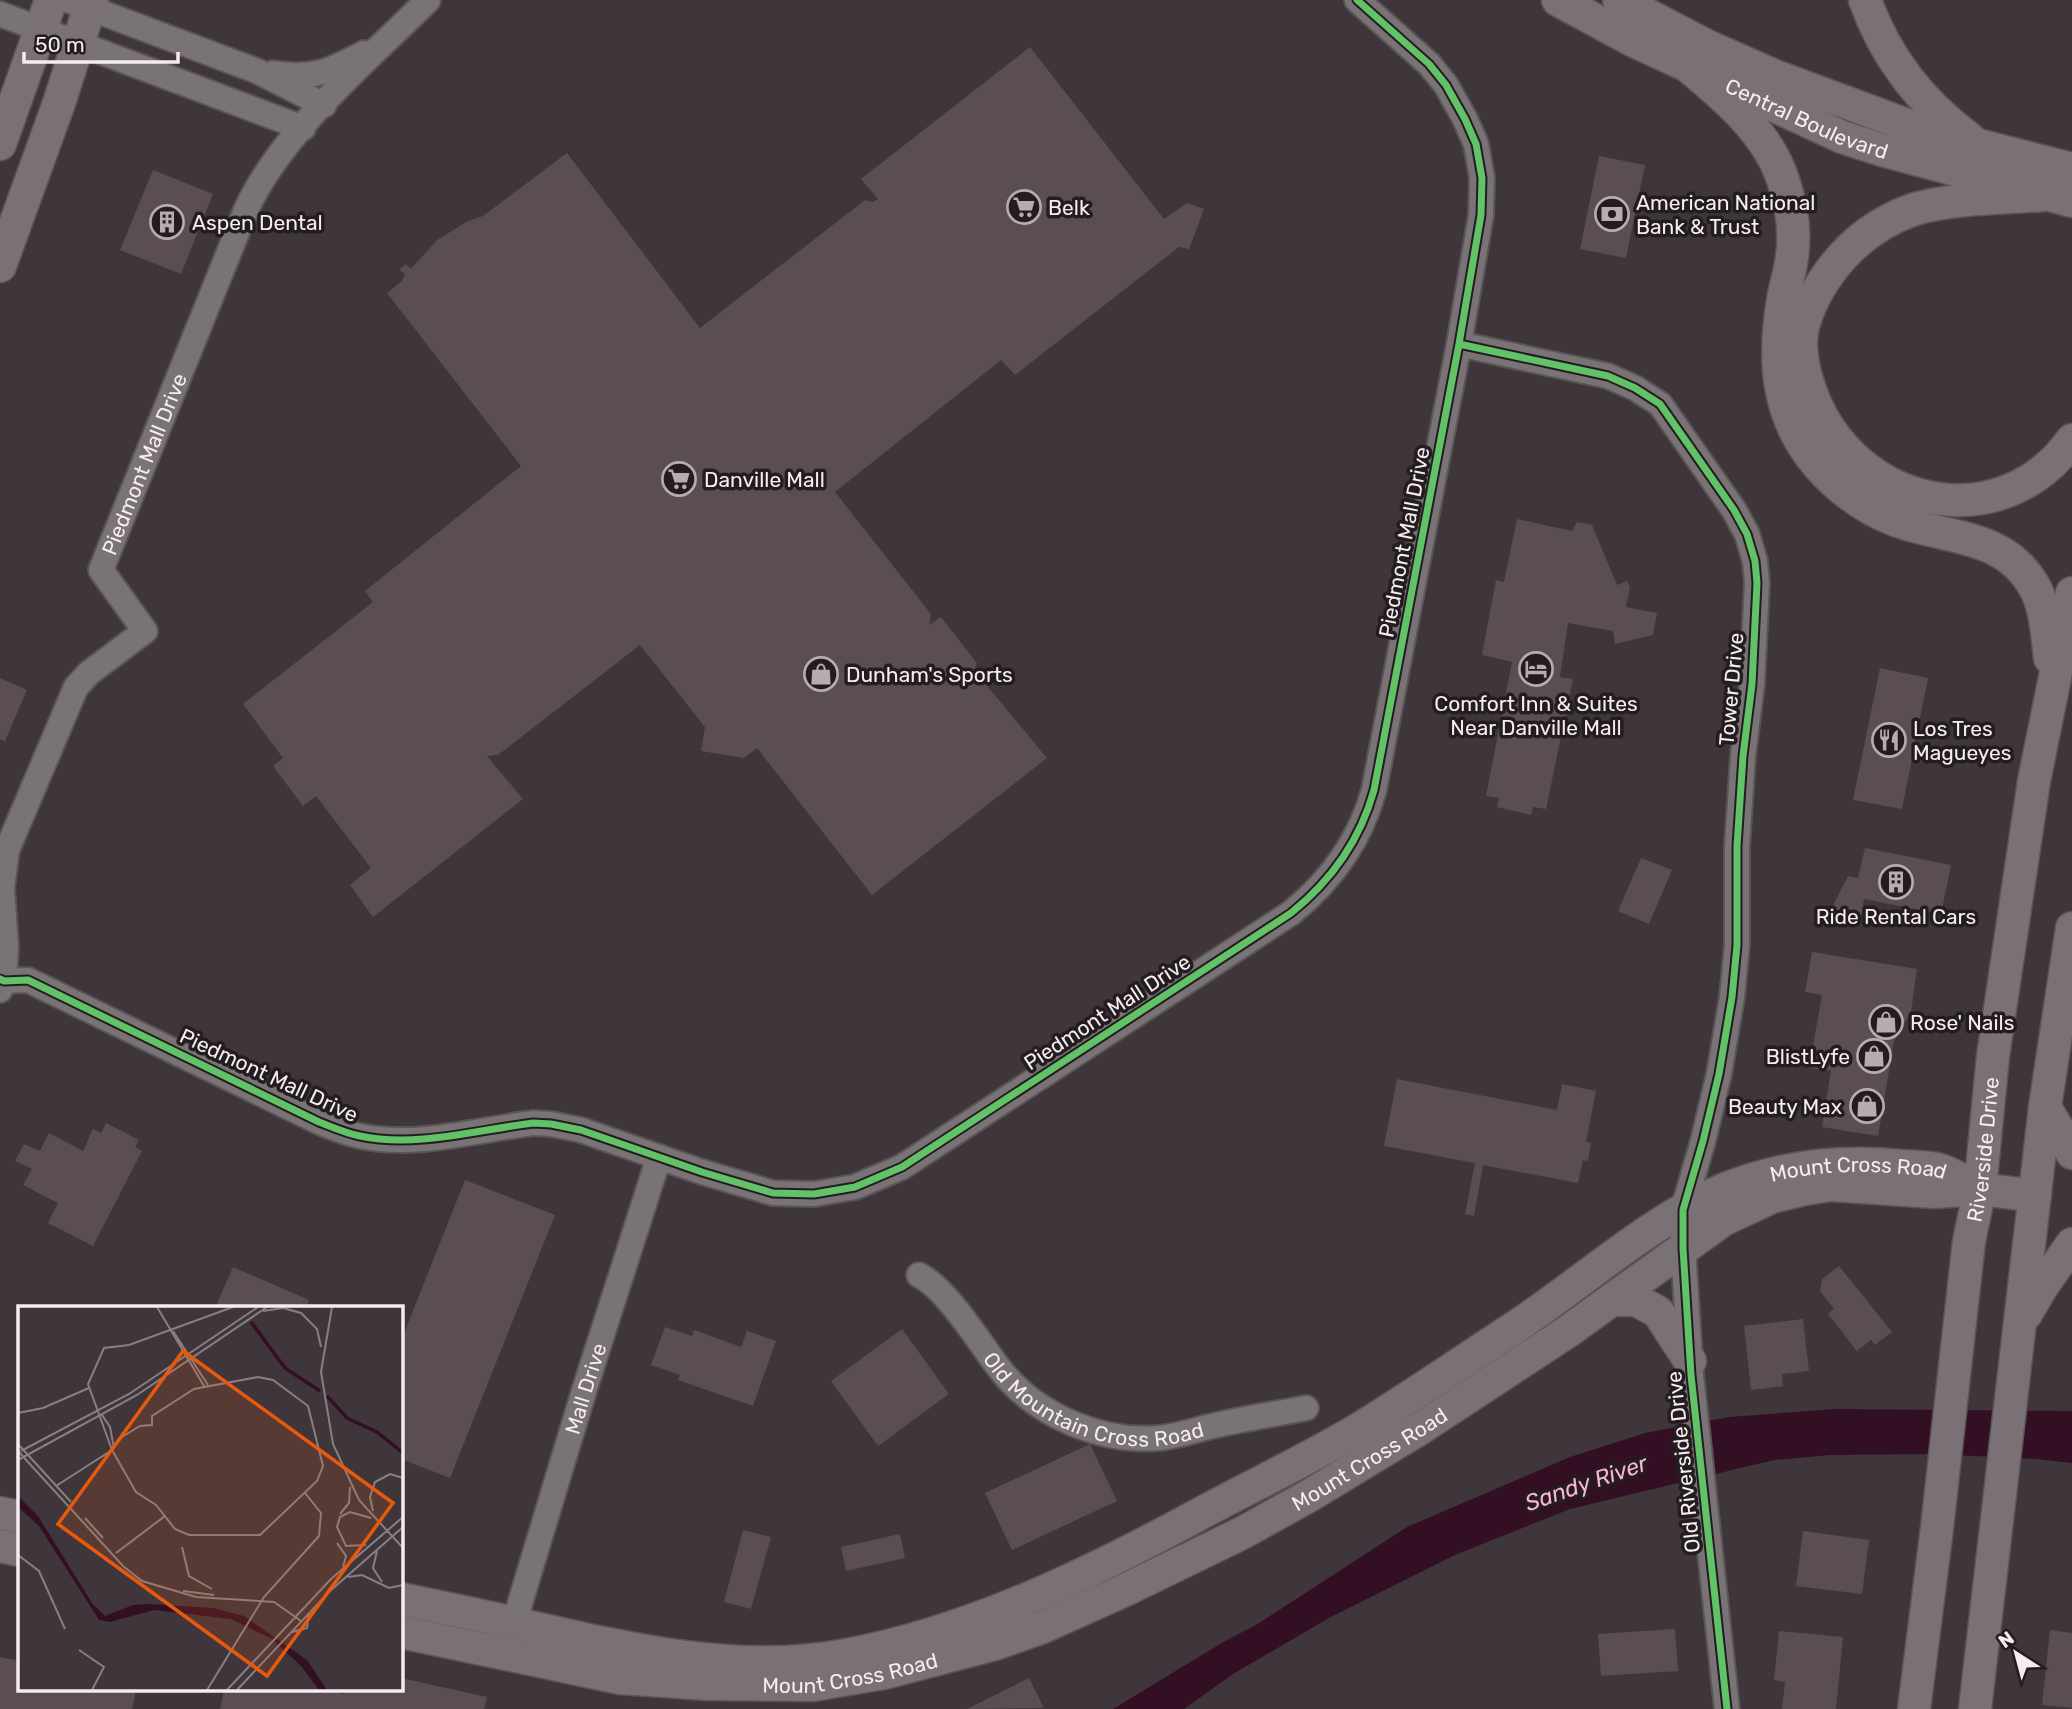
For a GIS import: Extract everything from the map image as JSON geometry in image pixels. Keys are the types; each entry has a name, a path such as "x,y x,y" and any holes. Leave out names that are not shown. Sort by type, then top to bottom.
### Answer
{"main road":[{"path":"0,144 51,0"},
{"name":"Central Boulevard","path":"1558,0 1632,40 1842,137 2058,198"},
{"name":"Central Boulevard","path":"1619,0 1707,46 1775,76 1923,131 2072,169"},
{"path":"1865,0 1884,45 1918,94 1943,119 1979,146"},
{"path":"0,266 60,103 78,43 83,3"},
{"path":"1689,67 1720,93 1748,123 1773,156 1783,178 1793,237 1792,261 1783,296 1778,334 1779,379 1782,401 1795,430 1816,463 1843,491 1860,503 1892,519 1926,531 1983,542 2019,565 2034,586 2042,606 2054,677"},
{"path":"2058,198 1951,203 1916,209 1874,228 1852,246 1820,286 1801,339 1804,368 1824,421 1840,445 1856,461 1899,490 1920,497 1947,500 1974,499 2000,493 2025,482 2047,467 2063,453 2072,440"},
{"name":"Riverside Drive","path":"1914,1709 1969,1241 1980,1189 1993,1056 2034,781 2072,593"},
{"path":"1975,1709 2045,1108 2072,928"},
{"path":"2045,1108 2072,1153"},
{"name":"Mount Cross Road","path":"402,1599 618,1646 730,1662 839,1656 886,1646 957,1624 1046,1591 1133,1550 1358,1429 1522,1323 1647,1233 1683,1210 1728,1188 1813,1166 1856,1162 1938,1169 1980,1189"},
{"name":"Mount Cross Road","path":"402,1632 620,1678 708,1684 813,1685 940,1660 1043,1626 1125,1590 1307,1497 1421,1428 1612,1300 1723,1220 1747,1208 1772,1197 1831,1185 1935,1192 1980,1189"},
{"path":"1980,1189 2035,1196"},
{"path":"2020,1324 2072,1244"},
{"path":"1612,1300 1636,1300 1658,1312 1691,1368"},
{"path":"0,1513 18,1517"},
{"path":"0,1546 18,1550"}],"street":[{"name":"Piedmont Mall Drive","path":"428,0 303,128 263,177 246,210 101,570 145,631 89,673 76,687 4,850 3,946 8,982 351,1134 405,1140 526,1124 551,1124 596,1134 762,1190 787,1195 835,1191 855,1186 886,1176 922,1155 1291,913 1321,887 1341,862 1359,831 1374,790 1459,344 1481,215 1482,178 1476,144 1465,119 1437,72 1357,0"},
{"path":"83,3 257,71 324,105"},
{"path":"0,15 303,128"},
{"path":"257,71 311,76 335,68 389,39"},
{"name":"Tower Drive","path":"1459,344 1608,376 1635,388 1660,404 1734,510 1747,534 1755,561 1757,583 1752,684 1739,811 1737,945 1732,997 1719,1074 1683,1210"},
{"name":"Mall Drive","path":"514,1623 659,1157"},
{"name":"Old Riverside Drive","path":"1683,1210 1691,1368 1727,1709"},
{"name":"Old Mountain Cross Road","path":"919,1275 939,1290 1020,1390 1061,1418 1093,1431 1131,1437 1161,1437 1306,1408"}],"water":[{"name":"Sandy River","path":"1835,1409 2072,1411 2072,1463 1930,1454 1830,1455 1774,1460 1570,1509 1455,1555 1329,1618 1233,1674 1184,1709 1113,1709 1256,1625 1407,1527 1570,1457 1645,1433 1729,1417"}],"building":[{"name":"Danville Mall","path":"1030,47 1164,219 1187,203 1204,209 1189,249 1179,247 1015,375 1001,360 835,492 931,614 929,625 941,617 977,663 974,670 1047,758 872,895 757,748 744,758 701,751 705,727 640,645 498,755 487,756 523,799 373,917 350,885 371,868 316,796 303,806 273,766 283,758 243,704 373,602 365,591 521,466 387,293 402,281 405,274 399,270 406,264 411,269 437,240 468,221 483,216 567,153 700,328 865,200 873,202 878,199 861,179"},
{"path":"1599,156 1645,165 1626,258 1580,249"},
{"name":"Aspen Dental","path":"153,170 213,194 181,274 120,250"},
{"name":"Comfort Inn & Suites Near Danville Mall","path":"1517,519 1572,531 1577,522 1592,525 1617,585 1627,581 1630,587 1626,607 1657,613 1653,635 1615,644 1613,631 1568,623 1560,677 1573,679 1546,809 1533,807 1531,815 1497,807 1499,798 1486,796 1512,662 1482,655 1496,580 1504,582"},
{"path":"1880,668 1928,678 1902,809 1853,800"},
{"path":"0,678 27,690 5,741 0,739"},
{"name":"Ride Rental Cars","path":"1865,848 1951,865 1941,914 1864,899 1860,923 1827,917 1848,876 1858,878"},
{"path":"1641,858 1672,870 1649,924 1618,911"},
{"path":"1812,952 1917,969 1911,1012 1894,1041 1878,1136 1822,1127 1831,1071 1809,1068 1822,995 1805,992"},
{"path":"1397,1079 1557,1110 1562,1084 1596,1091 1586,1142 1591,1143 1588,1161 1583,1160 1578,1183 1483,1165 1474,1216 1465,1214 1475,1163 1384,1146"},
{"path":"106,1123 139,1140 135,1147 142,1151 93,1246 48,1223 58,1203 23,1185 32,1169 15,1161 24,1144 40,1151 49,1133 83,1151 93,1129 101,1133"},
{"path":"465,1180 555,1215 450,1478 402,1459 402,1338"},
{"path":"1839,1266 1892,1332 1875,1345 1871,1340 1857,1351 1828,1314 1834,1309 1820,1291 1822,1279"},
{"path":"233,1267 309,1300 307,1306 216,1306"},
{"path":"1803,1319 1809,1371 1782,1374 1783,1386 1751,1390 1744,1326"},
{"path":"665,1327 692,1336 694,1330 741,1347 747,1331 776,1341 753,1406 678,1380 680,1375 651,1365"},
{"path":"902,1329 949,1394 878,1446 831,1381"},
{"path":"1090,1444 1117,1501 1012,1550 985,1493"},
{"path":"743,1530 771,1537 751,1609 724,1602"},
{"path":"1803,1531 1869,1540 1862,1594 1796,1586"},
{"path":"900,1534 905,1558 846,1571 841,1547"},
{"path":"1675,1629 1678,1671 1601,1676 1598,1634"},
{"path":"2050,1630 2072,1633 2072,1708 2042,1705"},
{"path":"1779,1631 1843,1637 1836,1709 1782,1709 1785,1682 1774,1680"},
{"path":"0,1657 18,1661 18,1692 136,1692 132,1709 0,1709"},
{"path":"402,1678 487,1697 484,1709 220,1709 224,1692 402,1692"},
{"path":"1029,1678 1044,1708 967,1709"}],"cycle path":[{"path":"0,979 28,980 319,1122 354,1135 381,1139 424,1139 533,1123 551,1124 581,1130 702,1172 773,1193 814,1194 855,1187 902,1167 1291,913 1319,887 1343,858 1361,826 1374,790 1481,215 1482,178 1476,144 1446,85 1429,64 1357,0"},
{"path":"1459,344 1608,376 1635,388 1660,404 1734,510 1747,534 1755,561 1757,583 1752,684 1743,756 1737,846 1737,945 1732,997 1719,1074 1683,1210 1691,1375 1727,1709"}],"place":[{"name":"Belk","path":"1024,207"},
{"name":"American National Bank & Trust","path":"1612,214"},
{"name":"Aspen Dental","path":"167,222"},
{"name":"Danville Mall","path":"679,479"},
{"name":"Comfort Inn & Suites Near Danville Mall","path":"1536,669"},
{"name":"Dunham's Sports","path":"821,674"},
{"name":"Los Tres Magueyes","path":"1889,740"},
{"name":"Ride Rental Cars","path":"1896,882"},
{"name":"Rose' Nails","path":"1886,1022"},
{"name":"BlistLyfe","path":"1874,1056"},
{"name":"Beauty Max","path":"1867,1106"}]}
